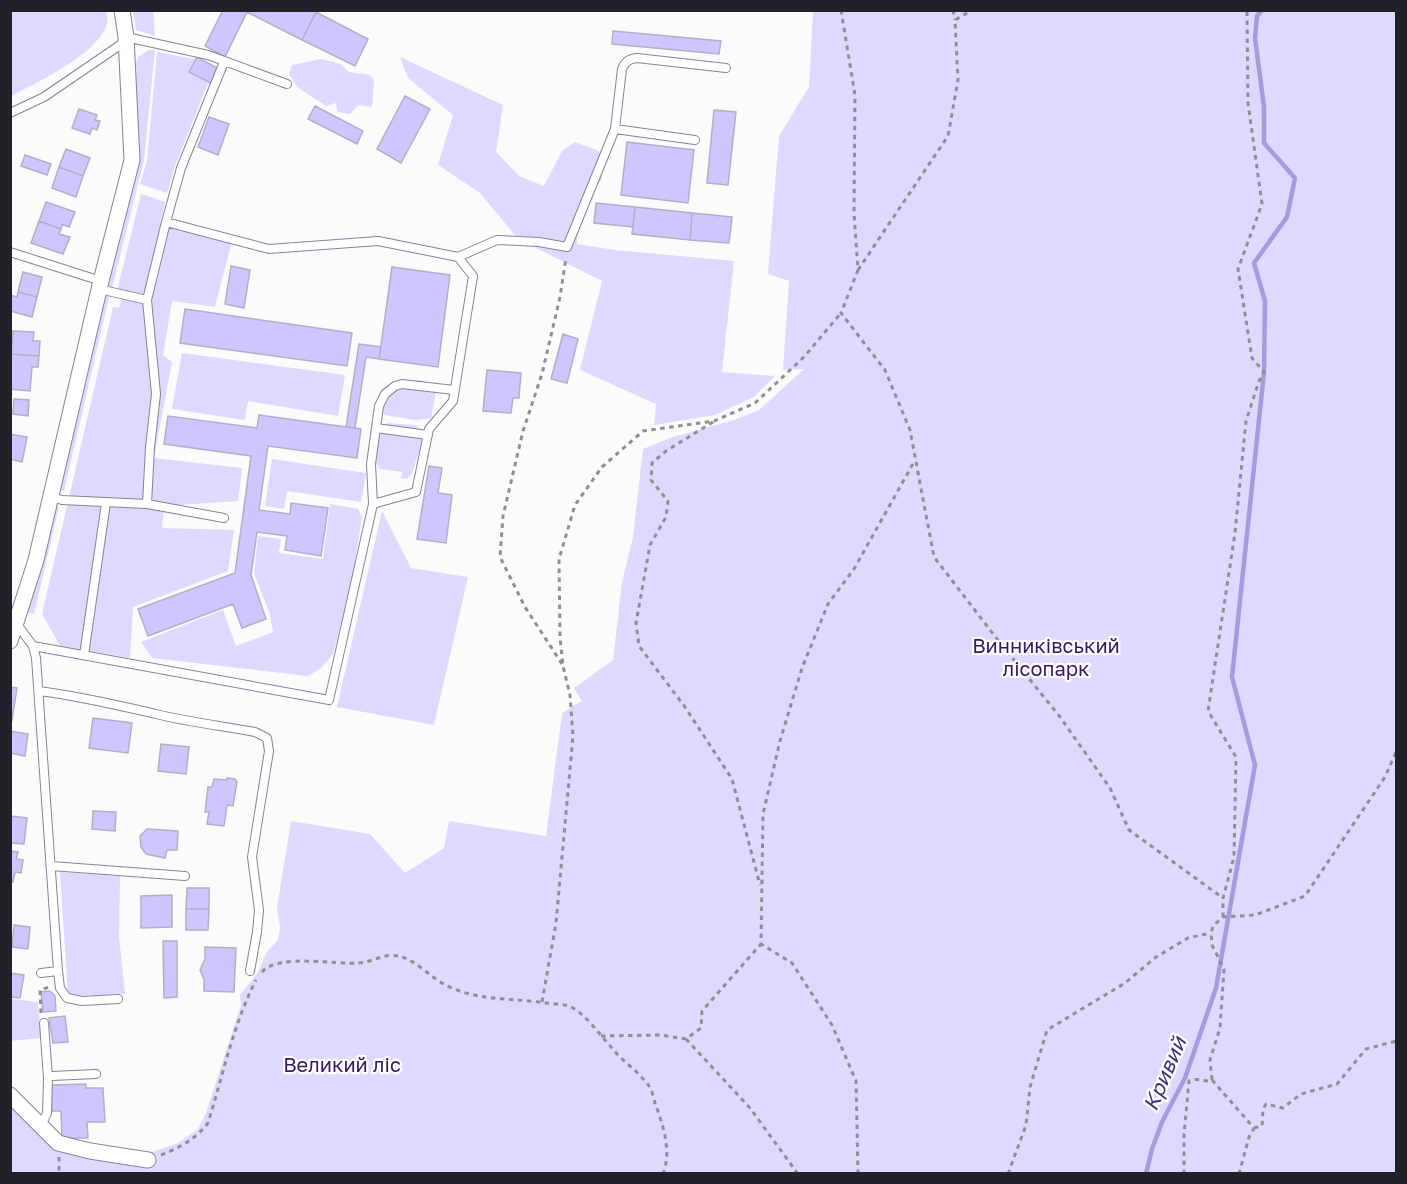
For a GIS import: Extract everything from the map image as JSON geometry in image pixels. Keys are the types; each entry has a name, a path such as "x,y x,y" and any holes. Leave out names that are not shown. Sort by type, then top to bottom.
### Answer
{"street":[{"path":"10,641 36,560 100,285 132,160 126,39 122,10"},
{"path":"10,1095 58,1143 90,1151 148,1160"}],"lane":[{"path":"10,113 44,97 126,39 208,55 287,84"},
{"path":"166,222 269,249 378,241 458,257 497,240 539,242 567,247 615,129 622,69 625,63 636,58 726,68"},
{"path":"147,504 156,394 147,300 181,168 224,62"},
{"path":"615,129 695,140"},
{"path":"10,252 147,300"},
{"path":"373,504 416,492 429,429 453,401 473,276 458,257"},
{"path":"33,646 329,700 373,504 371,464 381,400 389,389 409,384 454,390"},
{"path":"376,428 428,435"},
{"path":"51,497 62,500 147,504 224,518"},
{"path":"84,655 106,502"},
{"path":"16,623 28,636 33,646 39,691 60,988 67,998 82,1001 118,999"},
{"path":"39,691 62,693 156,714 255,732 267,738 269,751 252,856 259,910 250,971"},
{"path":"51,866 185,876"},
{"path":"40,973 58,970"},
{"path":"41,1126 47,1113 48,1078 44,1023"},
{"path":"48,1078 96,1074"}],"path":[{"path":"841,10 855,95 854,213 858,270"},
{"path":"761,890 732,779 684,707 639,646 636,623 650,545 666,517 668,501 651,480 652,463 666,451 714,421 755,403 804,357 841,312 858,270 948,136 958,80 953,10"},
{"path":"955,20 972,10"},
{"path":"1223,917 1224,898 1234,857 1236,757 1208,711 1236,533 1246,421 1264,372 1252,358 1238,269 1262,204 1248,103 1247,10"},
{"path":"563,666 525,607 500,557 503,516 523,431 542,374 558,308 567,247"},
{"path":"841,312 885,370 910,430 933,557 1060,717 1110,788 1129,830 1224,898"},
{"path":"542,1002 556,923 573,736 570,695 563,666 560,637 559,558 575,505 602,467 643,431 714,421"},
{"path":"686,1039 701,1028 702,1011 761,944 763,814 780,741 802,668 828,604 854,569 915,461"},
{"path":"1254,1128 1212,1080 1210,1060 1220,1028 1224,969 1212,945 1213,926 1223,917 1255,915 1305,896 1385,777 1396,752"},
{"path":"1008,1173 1026,1125 1030,1087 1047,1030 1125,983 1156,957 1188,938 1211,933"},
{"path":"761,944 792,963 831,1024 856,1081 858,1173"},
{"path":"148,1160 178,1148 202,1132 208,1123 228,1052 246,1002 256,981 267,967 278,963 364,963 385,955 401,956 416,963 431,977 452,988 473,995 569,1006 588,1021 650,1087 666,1132 663,1173"},
{"path":"44,1023 40,990 49,987"},
{"path":"601,1036 660,1035 686,1039 750,1108 798,1173"},
{"path":"1254,1128 1262,1126 1263,1109 1266,1104 1283,1108 1301,1094 1336,1084 1366,1049 1396,1041"},
{"path":"1184,1173 1184,1134 1189,1081 1196,1078 1212,1080"},
{"path":"1239,1173 1249,1137 1254,1132 1254,1128"}],"green space":[{"path":"11,10 106,11 107,22 101,35 80,56 51,75 11,96"},
{"path":"133,11 153,11 155,36 136,30"},
{"name":"Винниківський лісопарк","path":"813,11 1396,11 1396,1173 11,1173 10,1087 59,1139 145,1154 176,1144 198,1129 206,1113 241,1005 240,995 257,974 268,950 278,940 280,927 277,908 291,821 370,834 405,873 444,848 449,821 546,836 562,713 582,701 574,688 613,660 622,582 633,537 643,449 673,437 734,420 759,410 804,369 783,370 789,281 768,274 779,136 809,87"},
{"path":"149,50 155,50 144,160 111,292 106,282 138,162 136,64 138,57"},
{"path":"157,52 195,59 188,72 208,83 175,166 167,193 140,184 147,161"},
{"path":"400,57 503,105 496,152 519,176 544,186 562,151 575,142 599,151 602,179 576,212 577,244 615,250 734,261 722,372 775,376 754,397 715,415 654,425 656,404 580,370 602,281 518,239 480,193 438,165 453,115 408,78"},
{"path":"321,59 341,64 349,72 370,75 374,80 372,107 358,105 350,114 337,112 336,103 326,106 297,87 289,74 292,65"},
{"path":"141,194 165,202 160,223 232,241 215,307 172,301 163,355 172,362 154,458 242,468 238,501 164,506 162,528 234,530 228,571 133,607 130,658 60,646 42,614 113,307 119,308 123,293 117,291"},
{"path":"100,290 110,293 64,491 55,489"},
{"path":"182,353 345,375 338,416 248,401 245,420 172,409"},
{"path":"410,380 422,380 434,385 436,392 431,418 415,420 384,415 381,404 392,388"},
{"path":"387,423 416,425 424,434 412,474 407,479 401,478 402,472 380,469 376,463 380,429"},
{"path":"272,459 366,473 361,502 287,491 284,509 265,506"},
{"path":"330,504 358,509 362,517 351,587 333,654 321,668 308,676 152,658 141,642 223,610 236,646 273,632 270,615 254,573 258,536 281,539 279,553 323,559"},
{"path":"51,506 59,507 34,614 26,612"},
{"path":"382,511 411,568 468,577 434,725 337,707"},
{"path":"60,872 120,876 119,936 125,994 68,996"},
{"path":"11,999 38,1002 41,1038 11,1041"}],"building":[{"path":"223,10 312,10 316,12 302,40 247,12 225,57 205,46"},
{"path":"316,12 368,39 355,66 302,40"},
{"path":"613,31 721,41 719,54 612,44"},
{"path":"197,57 219,69 212,84 189,72"},
{"path":"405,96 430,109 401,163 377,149"},
{"path":"315,106 363,131 357,144 308,119"},
{"path":"79,109 97,115 95,120 100,121 97,130 92,128 90,134 72,128"},
{"path":"714,110 736,112 728,185 707,183"},
{"path":"209,117 229,124 218,155 198,147"},
{"path":"627,142 694,150 688,203 621,195"},
{"path":"66,149 90,158 83,176 59,167"},
{"path":"25,155 51,164 47,175 21,166"},
{"path":"59,167 83,176 76,197 52,188"},
{"path":"46,202 75,212 69,227 62,224 61,229 39,221"},
{"path":"596,203 635,207 633,227 594,223"},
{"path":"635,207 692,213 690,240 632,234"},
{"path":"692,213 732,217 729,243 690,240"},
{"path":"39,221 61,229 59,234 70,237 63,254 31,243"},
{"path":"231,266 250,270 244,308 225,304"},
{"path":"392,267 450,275 438,367 379,359"},
{"path":"23,272 42,277 37,297 18,292"},
{"path":"18,292 37,297 32,317 10,311 10,295 17,297"},
{"path":"185,309 352,333 347,366 180,343"},
{"path":"13,331 34,332 33,341 40,341 39,356 11,354"},
{"path":"563,334 578,339 567,383 551,379"},
{"path":"359,344 381,347 379,359 366,357 355,428 346,427"},
{"path":"11,354 39,356 38,367 32,367 30,391 10,389"},
{"path":"487,370 521,373 519,398 513,398 511,413 483,411"},
{"path":"14,399 29,400 28,416 13,414"},
{"path":"259,415 361,429 357,458 268,446 259,510 290,514 291,503 328,508 321,556 285,550 287,536 257,532 251,575 266,619 242,628 233,604 148,636 138,609 235,573 251,456 164,444 168,416 257,428"},
{"path":"10,434 27,437 22,462 10,459"},
{"path":"429,466 442,468 438,493 452,495 446,543 417,539"},
{"path":"10,687 17,688 12,720 10,719"},
{"path":"93,718 132,723 128,753 89,748"},
{"path":"10,731 28,734 25,756 10,753"},
{"path":"161,744 189,747 186,774 158,771"},
{"path":"227,778 235,779 237,782 233,806 227,805 224,826 207,824 209,812 205,812 208,787 212,787 214,779 227,780"},
{"path":"93,811 116,812 115,831 92,829"},
{"path":"10,816 27,818 24,844 10,843"},
{"path":"147,829 178,831 177,850 167,850 165,858 146,854 141,847 140,836"},
{"path":"10,851 18,852 16,859 23,860 21,873 15,872 13,882 10,882"},
{"path":"187,888 209,888 209,909 186,909"},
{"path":"172,895 172,927 141,928 141,896"},
{"path":"186,909 209,909 208,930 186,930"},
{"path":"14,925 30,927 28,949 12,947"},
{"path":"163,941 177,941 177,997 164,998"},
{"path":"205,947 236,948 234,992 204,991 204,979 200,970 205,959"},
{"path":"10,973 24,975 20,998 10,997"},
{"path":"50,991 55,996 56,1011 43,1012 41,992"},
{"path":"65,1016 68,1042 53,1043 49,1018"},
{"path":"86,1084 86,1088 103,1088 105,1122 87,1122 88,1138 62,1138 61,1111 52,1111 51,1085"}],"waterway":[{"name":"Кривий","path":"1146,1174 1162,1122 1185,1078 1216,988 1255,765 1232,677 1264,372 1265,301 1254,263 1287,217 1295,178 1264,143 1264,107 1255,38 1257,16 1262,10"}],"park label":[{"name":"Великий ліс","path":"342,1065"}]}
